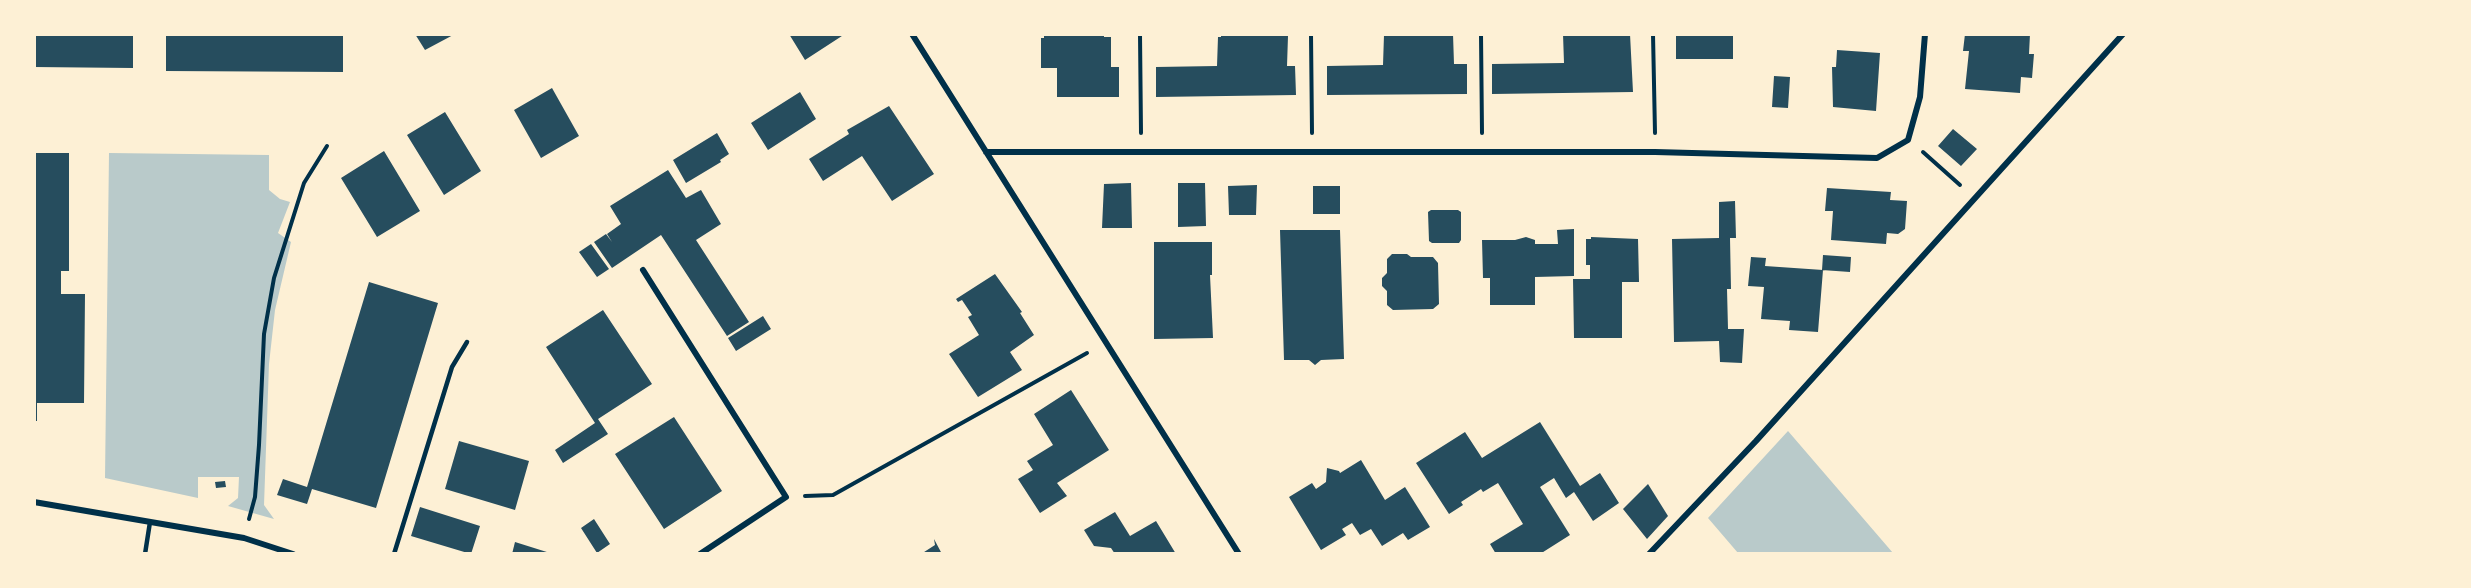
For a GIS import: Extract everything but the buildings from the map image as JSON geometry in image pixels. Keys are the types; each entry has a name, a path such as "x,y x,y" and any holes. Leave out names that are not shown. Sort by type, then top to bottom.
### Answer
{"street":[{"path":"912,34 1239,554"},
{"path":"986,152 1655,152 1877,158 1908,140 1920,97 1925,34"},
{"path":"1649,554 1756,441 2123,34"},
{"path":"643,270 786,496 700,554"},
{"path":"34,502 244,538 293,554"}],"lane":[{"path":"394,554 452,367 467,342"},
{"path":"145,554 150,522"}],"path":[{"path":"1140,34 1141,152"},
{"path":"1311,34 1312,152"},
{"path":"1481,34 1482,152"},
{"path":"1653,34 1655,152"},
{"path":"1908,140 1961,187 1971,200"},
{"path":"244,538 255,497 264,334 274,278 304,183 327,146"},
{"path":"786,496 834,495 1105,344"}],"shaded area":[{"path":"109,153 269,155 269,190 280,199 290,202 278,233 291,242 275,310 269,364 264,505 274,519 228,506 238,498 239,477 198,477 198,498 105,478"},
{"path":"1788,431 1893,553 1738,553 1708,518"}]}
